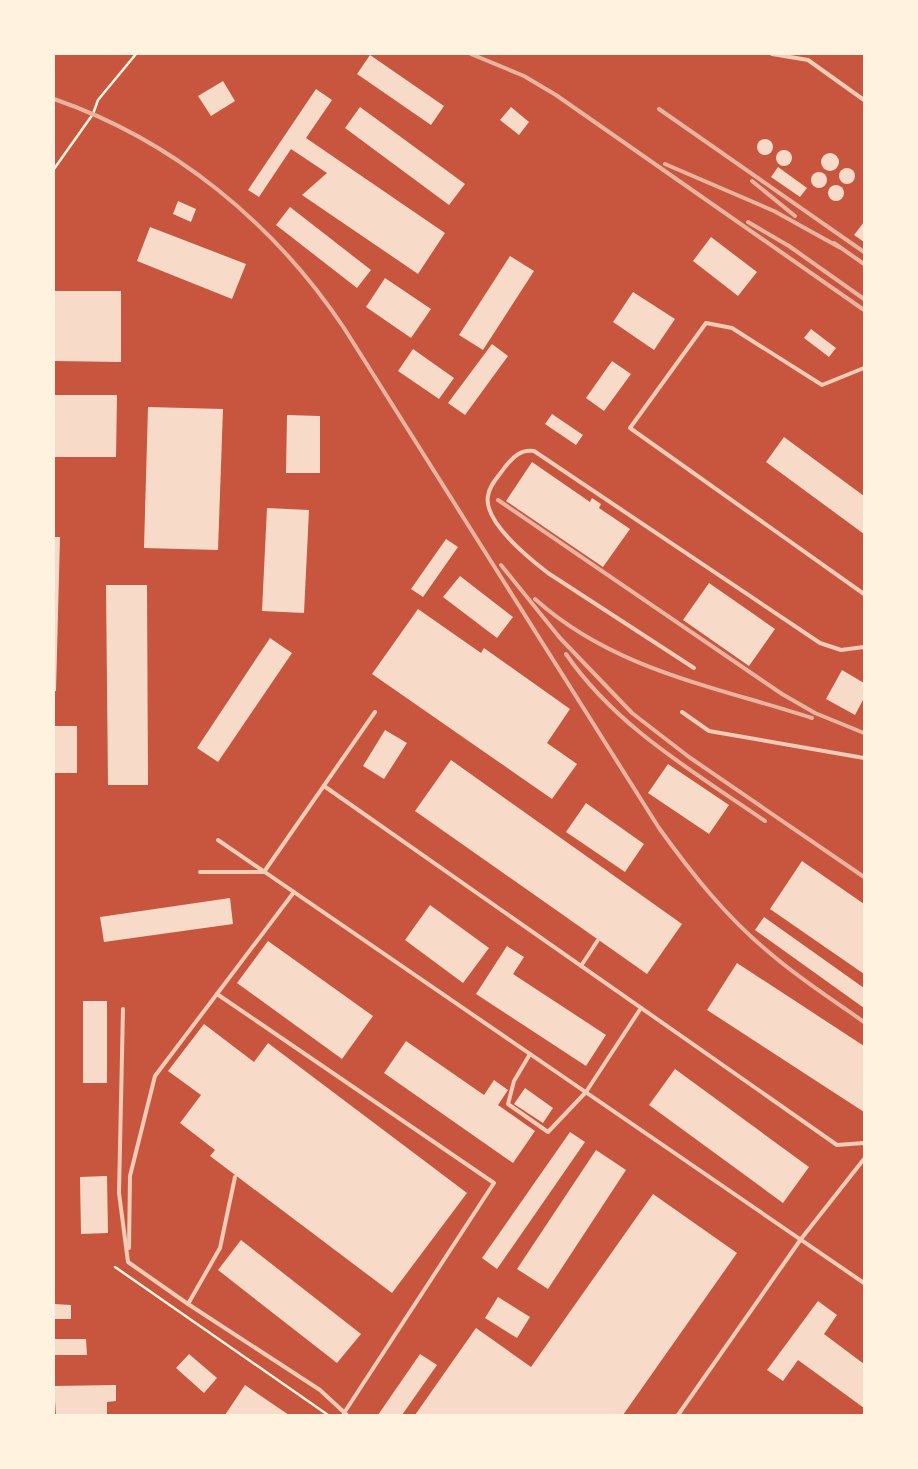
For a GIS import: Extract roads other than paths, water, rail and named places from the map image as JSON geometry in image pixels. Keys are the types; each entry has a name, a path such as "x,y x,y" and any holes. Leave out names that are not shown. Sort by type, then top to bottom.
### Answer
{"lane":[{"path":"772,54 808,60 864,100"},
{"path":"805,54 808,60"},
{"path":"864,368 822,386 732,328 706,323 630,428 864,594"},
{"path":"694,668 548,573 530,559 501,529 491,515 487,498 492,484 511,460 522,451 534,451 820,643 840,650 864,647"},
{"path":"264,872 375,712"},
{"path":"682,712 709,731 864,758"},
{"path":"324,786 837,1145 864,1143"},
{"path":"218,840 864,1283"},
{"path":"200,872 264,872"},
{"path":"128,1262 130,1176 155,1076 294,892"},
{"path":"581,966 598,940"},
{"path":"123,1009 119,1193 128,1262 188,1304 320,1390 345,1414 494,1183 217,994"},
{"path":"530,1054 514,1081 508,1104 548,1132 586,1092 641,1008"},
{"path":"678,1415 802,1239 864,1159"},
{"path":"188,1304 220,1248 235,1177"}],"railway":[{"path":"471,54 524,76 556,95 864,310"},
{"path":"54,99 98,116 140,137 180,162 253,220 286,254 344,328 671,845 711,895 755,940 793,972 864,1022"},
{"path":"659,109 864,252"},
{"path":"665,164 774,211 839,247"},
{"path":"752,181 795,216"},
{"path":"748,222 789,246 864,299"},
{"path":"834,243 864,264"},
{"path":"498,500 782,694 815,713 864,733"},
{"path":"501,565 560,638 632,713 689,757 864,877"},
{"path":"535,599 566,623 598,643 632,659 702,685 812,718"},
{"path":"566,654 586,680 632,726 684,766 765,821"}]}
